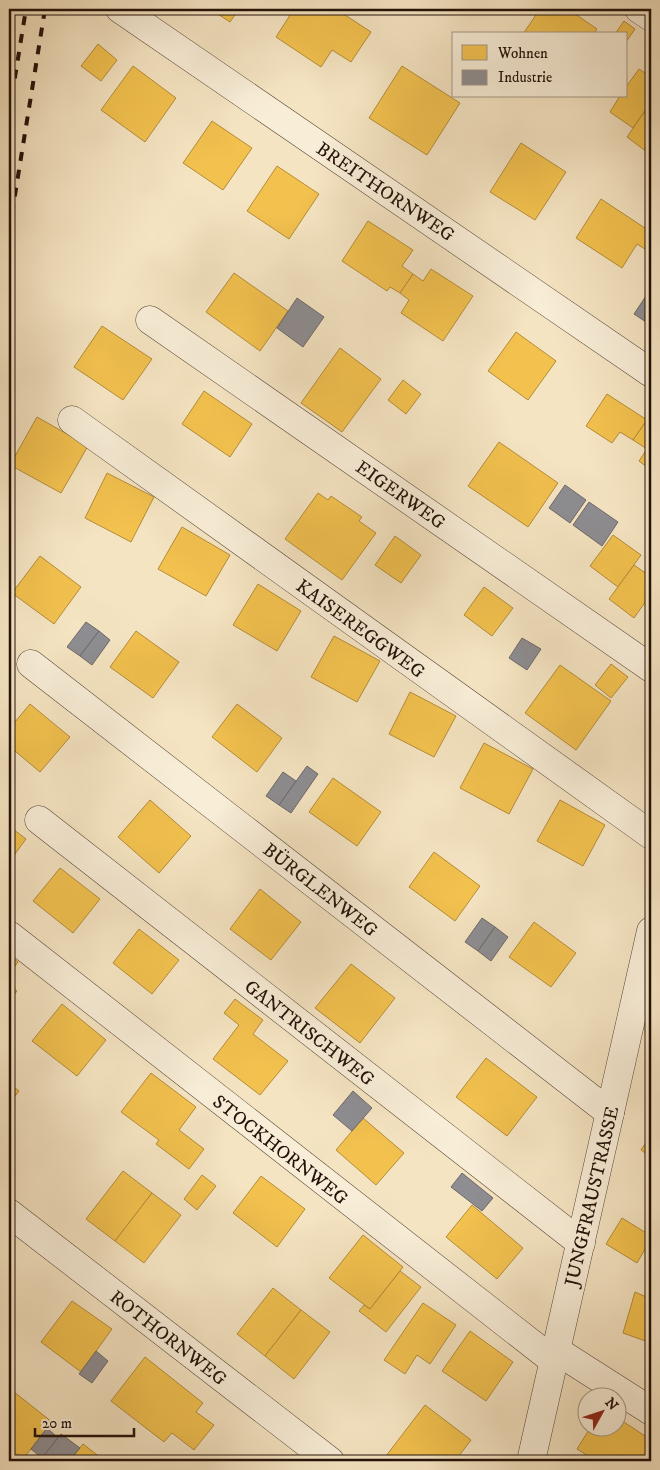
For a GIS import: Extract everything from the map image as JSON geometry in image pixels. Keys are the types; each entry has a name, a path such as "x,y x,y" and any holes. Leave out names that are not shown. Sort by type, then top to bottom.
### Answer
{"street":[{"name":"BREITHORNWEG","path":"120,9 651,373"},
{"path":"639,9 651,17"},
{"name":"EIGERWEG","path":"150,320 651,668"},
{"name":"KAISEREGGWEG","path":"72,420 651,835"},
{"name":"BÜRGLENWEG","path":"31,664 610,1113"},
{"name":"GANTRISCHWEG","path":"39,820 581,1243"},
{"name":"JUNGFRAUSTRASSE","path":"531,1461 651,931"},
{"name":"STOCKHORNWEG","path":"9,936 555,1356 651,1411"},
{"name":"ROTHORNWEG","path":"9,1214 330,1461"}],"building: Wohnen":[{"path":"210,9 239,9 230,22"},
{"path":"294,9 336,9 371,32 351,62 332,50 321,67 276,37"},
{"path":"540,9 568,9 597,29 595,32 524,32"},
{"path":"624,21 635,29 628,39 628,32 616,32"},
{"path":"98,44 117,60 101,81 81,66"},
{"path":"133,66 176,98 145,142 101,110"},
{"path":"402,66 460,103 427,155 369,118"},
{"path":"639,69 651,77 651,102 633,128 610,112 619,98 628,98 628,84"},
{"path":"651,102 651,155 627,137"},
{"path":"212,121 252,148 223,190 183,163"},
{"path":"521,143 566,172 535,220 490,192"},
{"path":"277,166 319,194 289,239 247,211"},
{"path":"601,199 651,232 651,253 637,244 622,268 576,238"},
{"path":"368,221 413,250 402,266 413,274 400,293 390,287 387,291 342,261"},
{"path":"431,269 473,296 443,341 401,313 409,300 400,293 413,274 423,281"},
{"path":"234,273 288,311 260,351 206,312"},
{"path":"102,326 152,359 123,400 74,367"},
{"path":"516,332 556,361 528,400 488,371"},
{"path":"340,348 381,379 342,432 301,403"},
{"path":"403,380 421,394 406,414 388,400"},
{"path":"204,391 252,424 230,457 182,424"},
{"path":"607,394 647,420 633,440 620,432 612,443 586,426"},
{"path":"37,417 88,446 61,493 10,465"},
{"path":"647,420 651,423 651,470 639,461 647,449 633,440"},
{"path":"499,442 558,483 528,527 468,486"},
{"path":"107,473 154,497 131,542 85,518"},
{"path":"318,493 328,500 331,496 362,517 359,521 376,533 342,580 285,539"},
{"path":"182,527 230,555 206,596 158,569"},
{"path":"613,535 641,555 618,587 590,566"},
{"path":"395,536 421,555 401,583 375,565"},
{"path":"40,556 81,587 54,624 12,593"},
{"path":"634,565 651,577 651,594 634,618 609,599"},
{"path":"258,584 301,611 277,651 233,625"},
{"path":"484,587 513,608 492,636 464,615"},
{"path":"136,631 179,662 153,698 110,667"},
{"path":"334,636 380,661 357,702 311,677"},
{"path":"611,664 628,677 611,698 595,685"},
{"path":"560,665 611,701 576,750 525,713"},
{"path":"410,692 456,716 434,757 389,734"},
{"path":"30,704 70,737 40,772 9,746 9,729"},
{"path":"237,704 282,738 257,772 212,737"},
{"path":"484,743 533,769 509,814 460,788"},
{"path":"333,778 381,812 357,846 309,812"},
{"path":"150,800 191,836 159,873 118,837"},
{"path":"560,800 605,825 583,866 537,841"},
{"path":"9,826 26,839 9,862"},
{"path":"434,852 480,886 455,921 409,887"},
{"path":"60,868 100,899 73,933 33,901"},
{"path":"260,889 301,922 271,960 230,929"},
{"path":"534,922 576,953 551,987 509,957"},
{"path":"139,929 179,960 152,994 113,963"},
{"path":"9,955 18,962 9,974"},
{"path":"351,964 395,998 360,1043 315,1008"},
{"path":"9,985 17,991 9,1001"},
{"path":"235,999 263,1020 253,1034 288,1061 260,1095 213,1059 239,1025 224,1013"},
{"path":"62,1004 106,1040 77,1076 32,1041"},
{"path":"486,1058 537,1097 507,1136 456,1097"},
{"path":"151,1073 196,1107 179,1130 204,1149 189,1169 156,1144 159,1140 121,1112"},
{"path":"9,1083 19,1091 9,1104"},
{"path":"363,1118 404,1153 376,1185 336,1150"},
{"path":"651,1135 651,1157 641,1150"},
{"path":"123,1171 152,1193 115,1241 86,1219"},
{"path":"202,1175 216,1186 197,1210 184,1199"},
{"path":"261,1176 305,1209 277,1247 233,1213"},
{"path":"152,1193 181,1215 144,1263 115,1241"},
{"path":"472,1205 523,1248 497,1279 446,1237"},
{"path":"622,1218 651,1236 637,1263 606,1244"},
{"path":"363,1235 403,1267 370,1309 329,1278"},
{"path":"400,1271 421,1287 386,1332 359,1311 364,1305 370,1309"},
{"path":"273,1288 301,1310 265,1356 237,1334"},
{"path":"635,1292 651,1299 651,1343 623,1333"},
{"path":"72,1301 112,1329 81,1372 41,1342"},
{"path":"423,1303 456,1325 430,1364 417,1355 405,1374 384,1360"},
{"path":"301,1310 330,1332 294,1379 265,1356"},
{"path":"470,1331 513,1362 486,1401 442,1371"},
{"path":"145,1357 203,1403 196,1412 214,1425 194,1450 172,1433 164,1442 111,1401"},
{"path":"9,1388 52,1422 23,1459 9,1448"},
{"path":"425,1405 471,1440 455,1461 393,1461 386,1456"},
{"path":"628,1425 651,1440 651,1461 596,1461 577,1449 584,1438 628,1438"},
{"path":"83,1444 105,1461 69,1461"}],"building: Industrie":[{"path":"646,296 651,299 651,314 646,322 634,314"},
{"path":"297,298 324,317 303,347 277,328"},
{"path":"565,485 586,500 570,523 549,508"},
{"path":"589,502 618,522 602,546 573,525"},
{"path":"86,622 99,631 80,656 67,647"},
{"path":"99,631 110,640 92,665 80,656"},
{"path":"522,638 541,649 527,670 509,658"},
{"path":"307,766 318,774 291,813 279,805"},
{"path":"283,772 296,781 279,805 266,796"},
{"path":"482,918 495,927 478,951 465,942"},
{"path":"495,927 508,937 491,961 478,951"},
{"path":"353,1091 372,1108 352,1131 333,1115"},
{"path":"462,1173 493,1198 482,1211 451,1187"},
{"path":"96,1351 108,1361 92,1383 79,1374"},
{"path":"47,1428 58,1438 42,1458 31,1449"},
{"path":"61,1434 80,1448 69,1461 46,1461 42,1458"}],"railway":[{"path":"9,114 26,9"},
{"path":"9,232 45,9"}]}
